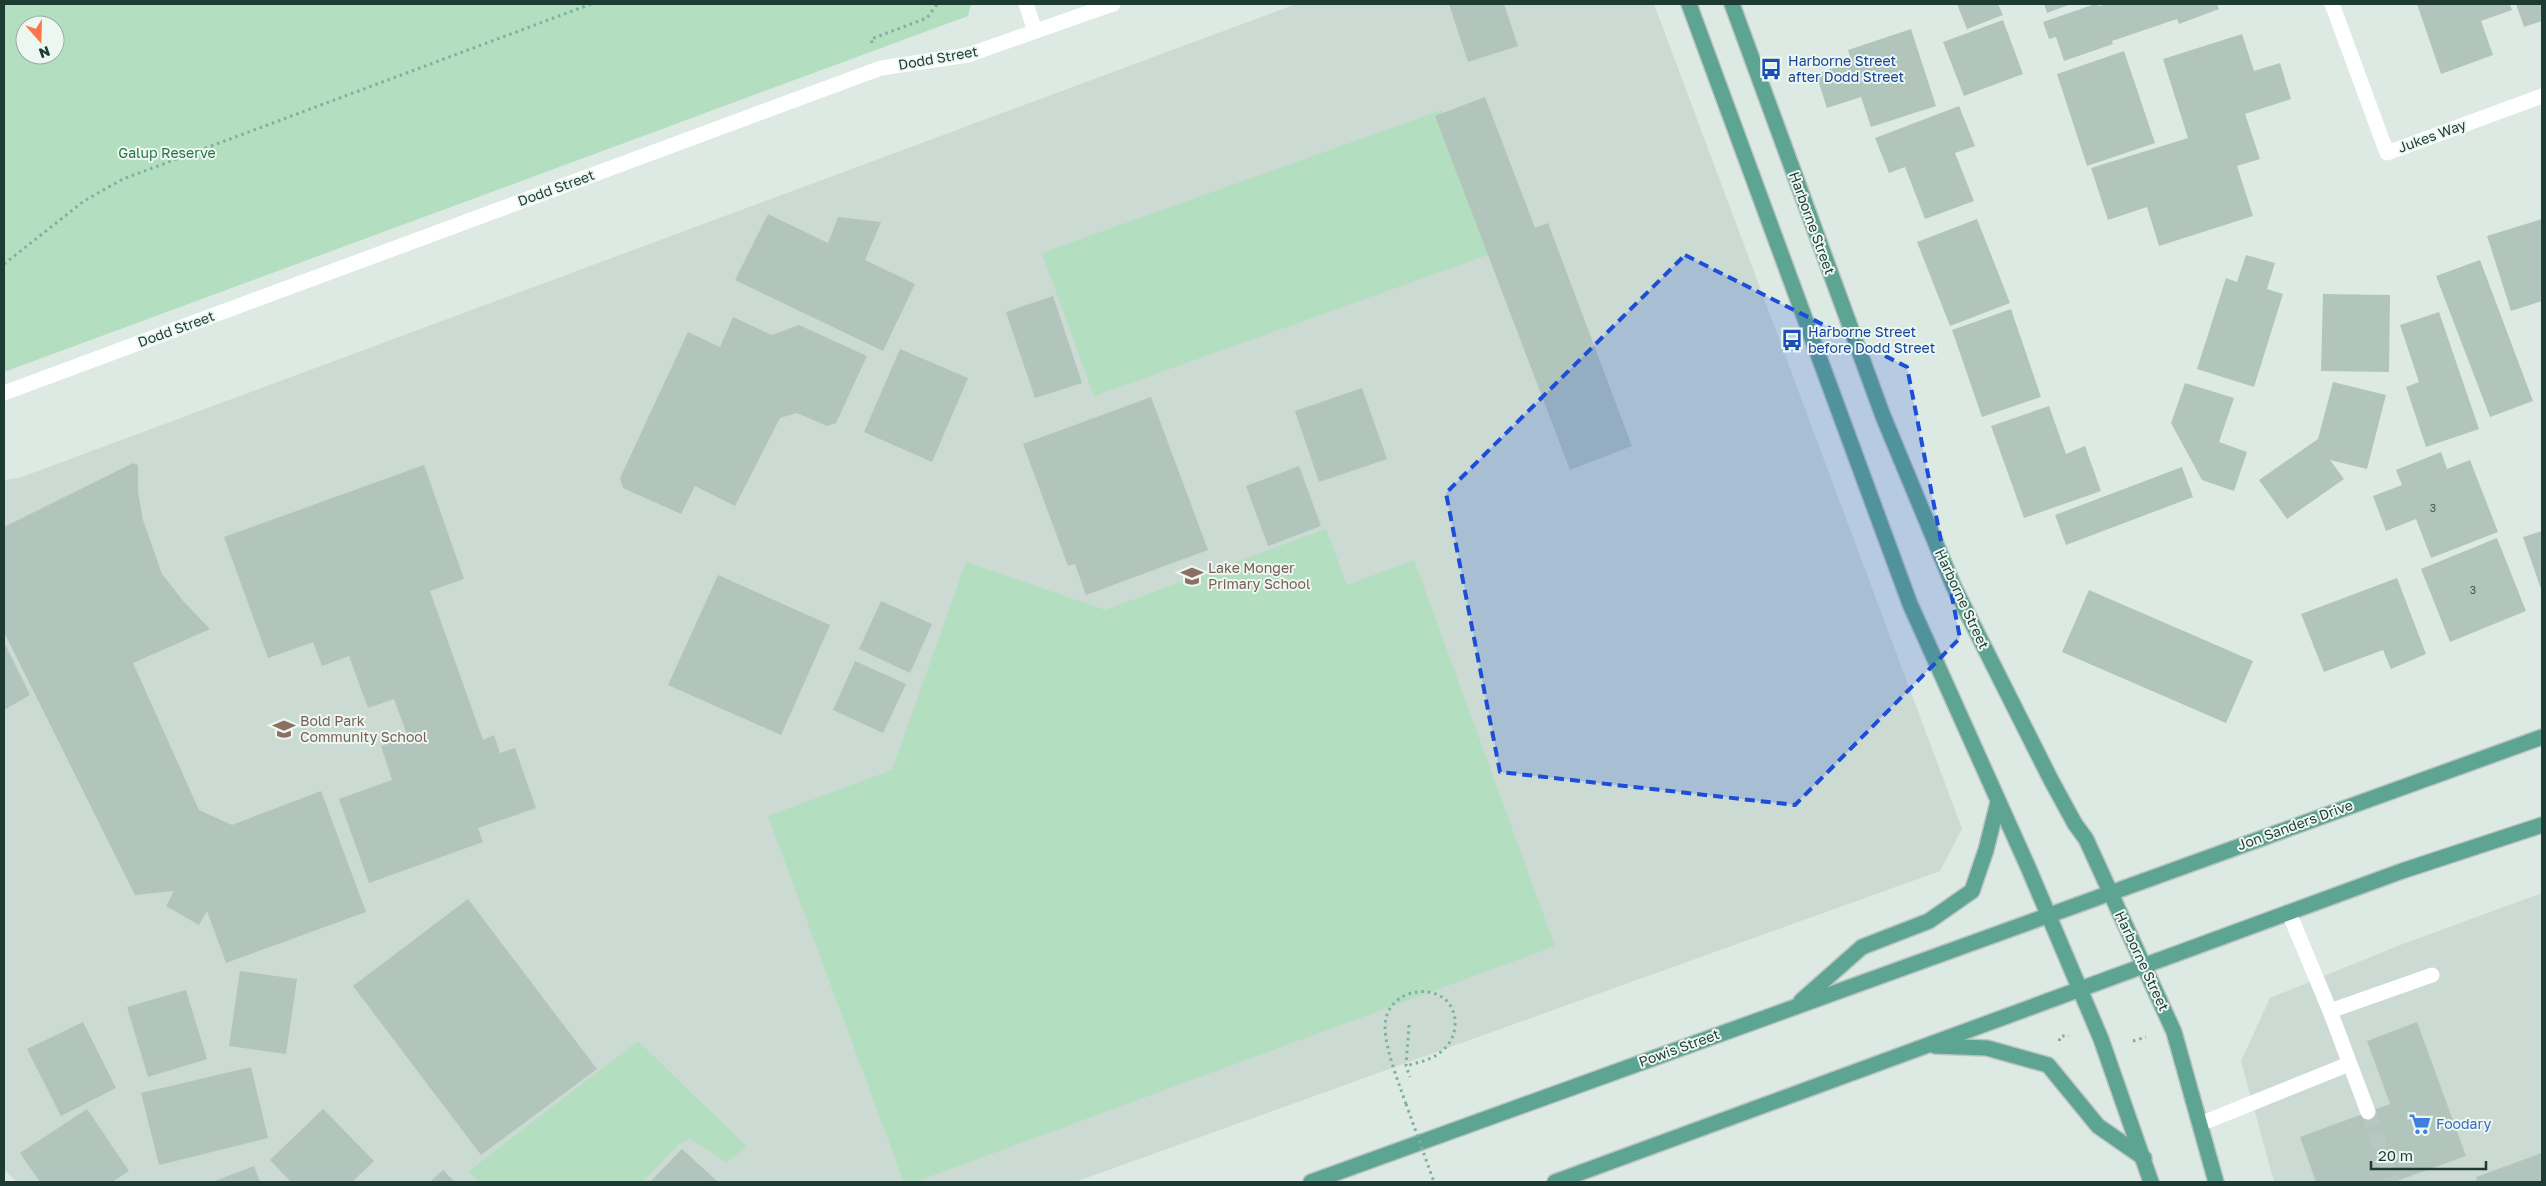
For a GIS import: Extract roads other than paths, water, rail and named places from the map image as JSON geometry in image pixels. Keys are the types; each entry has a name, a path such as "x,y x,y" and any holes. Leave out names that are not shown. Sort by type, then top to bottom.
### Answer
{"main road":[{"path":"1689,4 1910,604 2048,914 2101,1039 2151,1182"},
{"name":"Harborne Street","path":"1732,4 1883,416 1954,587 2047,772 2075,824 2086,838 2174,1032 2216,1182"},
{"name":"Jon Sanders Drive","path":"2048,914 2542,736"},
{"path":"1795,1007 1862,946 1929,921 1972,892 1986,850 1998,802"},
{"path":"1555,1182 2402,871 2542,824"},
{"name":"Powis Street","path":"1310,1182 2048,914"},
{"path":"1929,1045 1987,1048 2048,1065 2098,1126 2144,1158"}],"street":[{"path":"1026,4 1035,31"},
{"name":"Dodd Street","path":"4,392 881,68 968,55 1113,4"},
{"name":"Jukes Way","path":"2332,4 2387,153 2542,96"},
{"path":"2289,913 2330,1011 2368,1112"},
{"path":"2330,1011 2432,975"},
{"path":"2200,1124 2349,1064"}],"tunnel":[{"path":"2368,1112 2393,1182"}],"place":[{"name":"Harborne Street after Dodd Street","path":"1771,69"},
{"name":"Harborne Street before Dodd Street","path":"1792,340"},
{"name":"Lake Monger Primary School","path":"1192,576"},
{"name":"Bold Park Community School","path":"284,729"},
{"name":"Foodary","path":"2420,1124"}],"park label":[{"name":"Galup Reserve","path":"167,153"}]}
